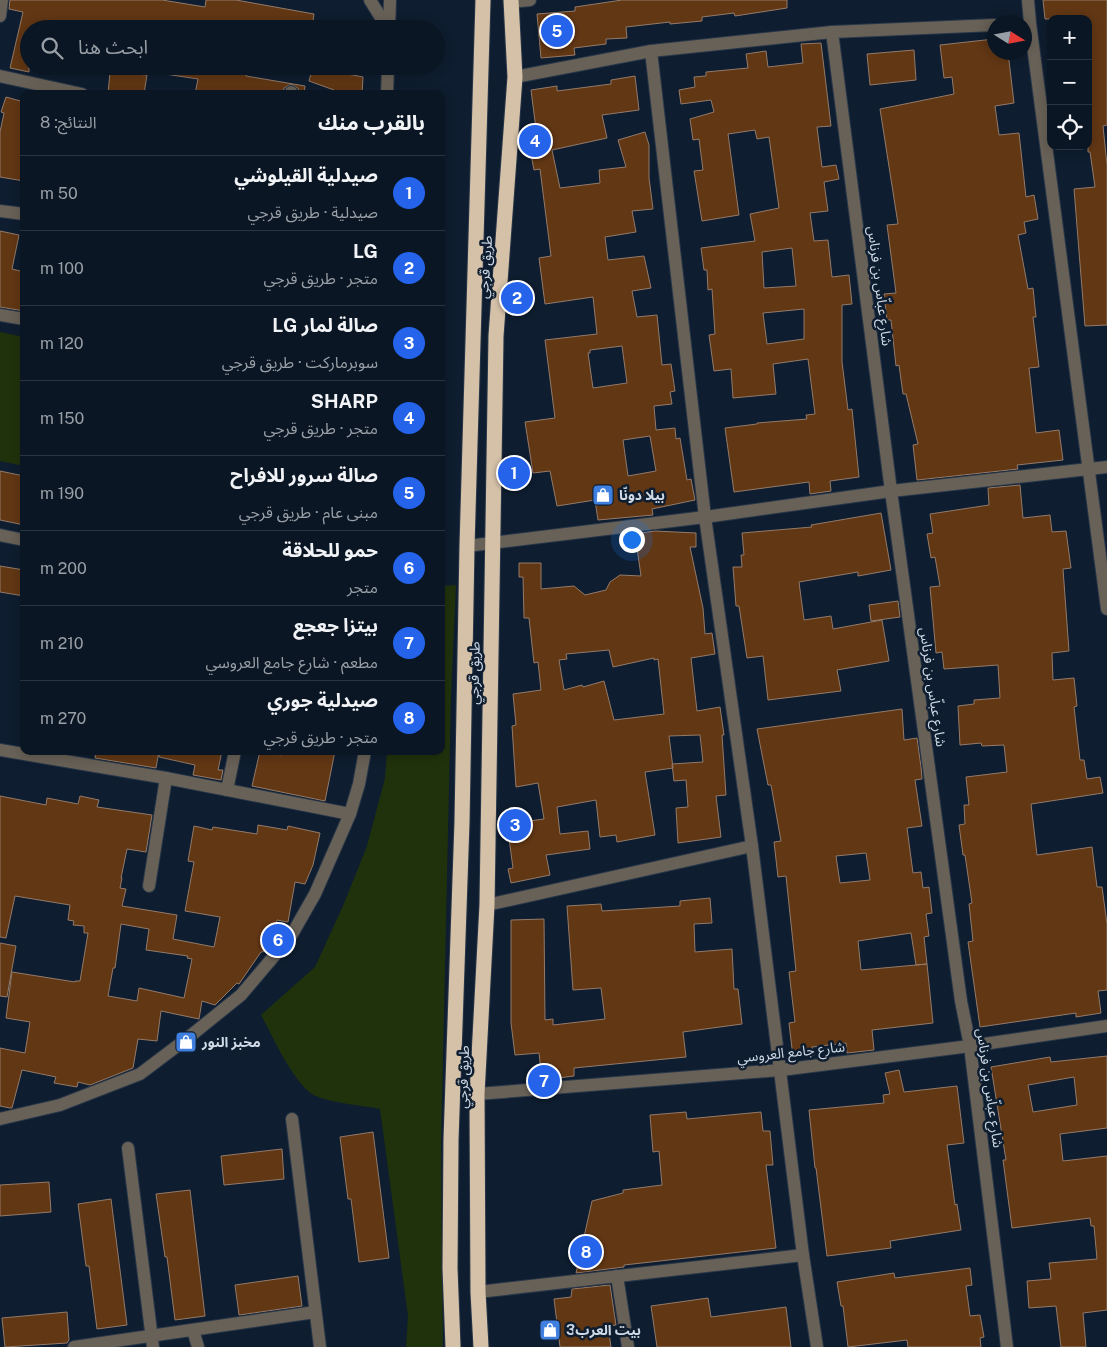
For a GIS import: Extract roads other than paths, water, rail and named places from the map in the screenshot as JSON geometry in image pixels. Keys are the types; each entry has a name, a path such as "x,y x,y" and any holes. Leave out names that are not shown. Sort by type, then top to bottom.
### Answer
{"highway":[{"name":"طريق قرجي","path":"453,1347 450,1268 452,1140 483,0"},
{"name":"طريق قرجي","path":"481,1347 478,1292 478,1094 487,905 496,336 515,77 511,1"}],"street":[{"path":"0,16 2,0"},
{"path":"370,0 385,20"},
{"path":"382,0 388,20"},
{"path":"389,20 390,0"},
{"path":"511,1 530,0"},
{"path":"1027,15 1028,0"},
{"path":"515,77 651,50 832,32 987,24"},
{"name":"شارع عباّس بن فرناس","path":"832,32 961,1001 970,1046 1007,1347"},
{"path":"651,50 705,517 752,846 803,1255 817,1347"},
{"path":"1032,60 1107,609"},
{"path":"387,90 388,75"},
{"path":"0,76 64,90"},
{"path":"0,211 20,214"},
{"path":"0,315 20,318"},
{"path":"467,546 705,517 892,491 1107,467"},
{"path":"0,535 20,539"},
{"path":"0,750 20,752"},
{"path":"227,790 234,755"},
{"path":"0,1119 60,1105 140,1074 241,995 291,936 315,894 350,814 364,755"},
{"path":"59,756 350,814"},
{"path":"149,886 166,778"},
{"path":"487,905 752,846"},
{"name":"شارع جامع العروسي","path":"478,1094 781,1070 1107,1026"},
{"path":"292,1119 320,1347"},
{"path":"128,1148 153,1341"},
{"path":"478,1292 803,1255"},
{"path":"617,1276 628,1347"},
{"path":"74,1347 153,1341 193,1330 315,1312"},
{"path":"193,1330 198,1347"}],"place":[{"name":"صالة سرور للافراح","path":"557,31"},
{"name":"SHARP","path":"535,141"},
{"name":"LG","path":"517,298"},
{"name":"صيدلية القيلوشي","path":"514,473"},
{"name":"بيلا دونّا","path":"603,495"},
{"name":"صالة لمار LG","path":"515,825"},
{"name":"حمو للحلاقة","path":"278,940"},
{"name":"مخبز النور","path":"186,1042"},
{"name":"بيتزا جعجع","path":"544,1081"},
{"name":"صيدلية جوري","path":"586,1252"},
{"name":"بيت العرب3","path":"550,1330"}]}
